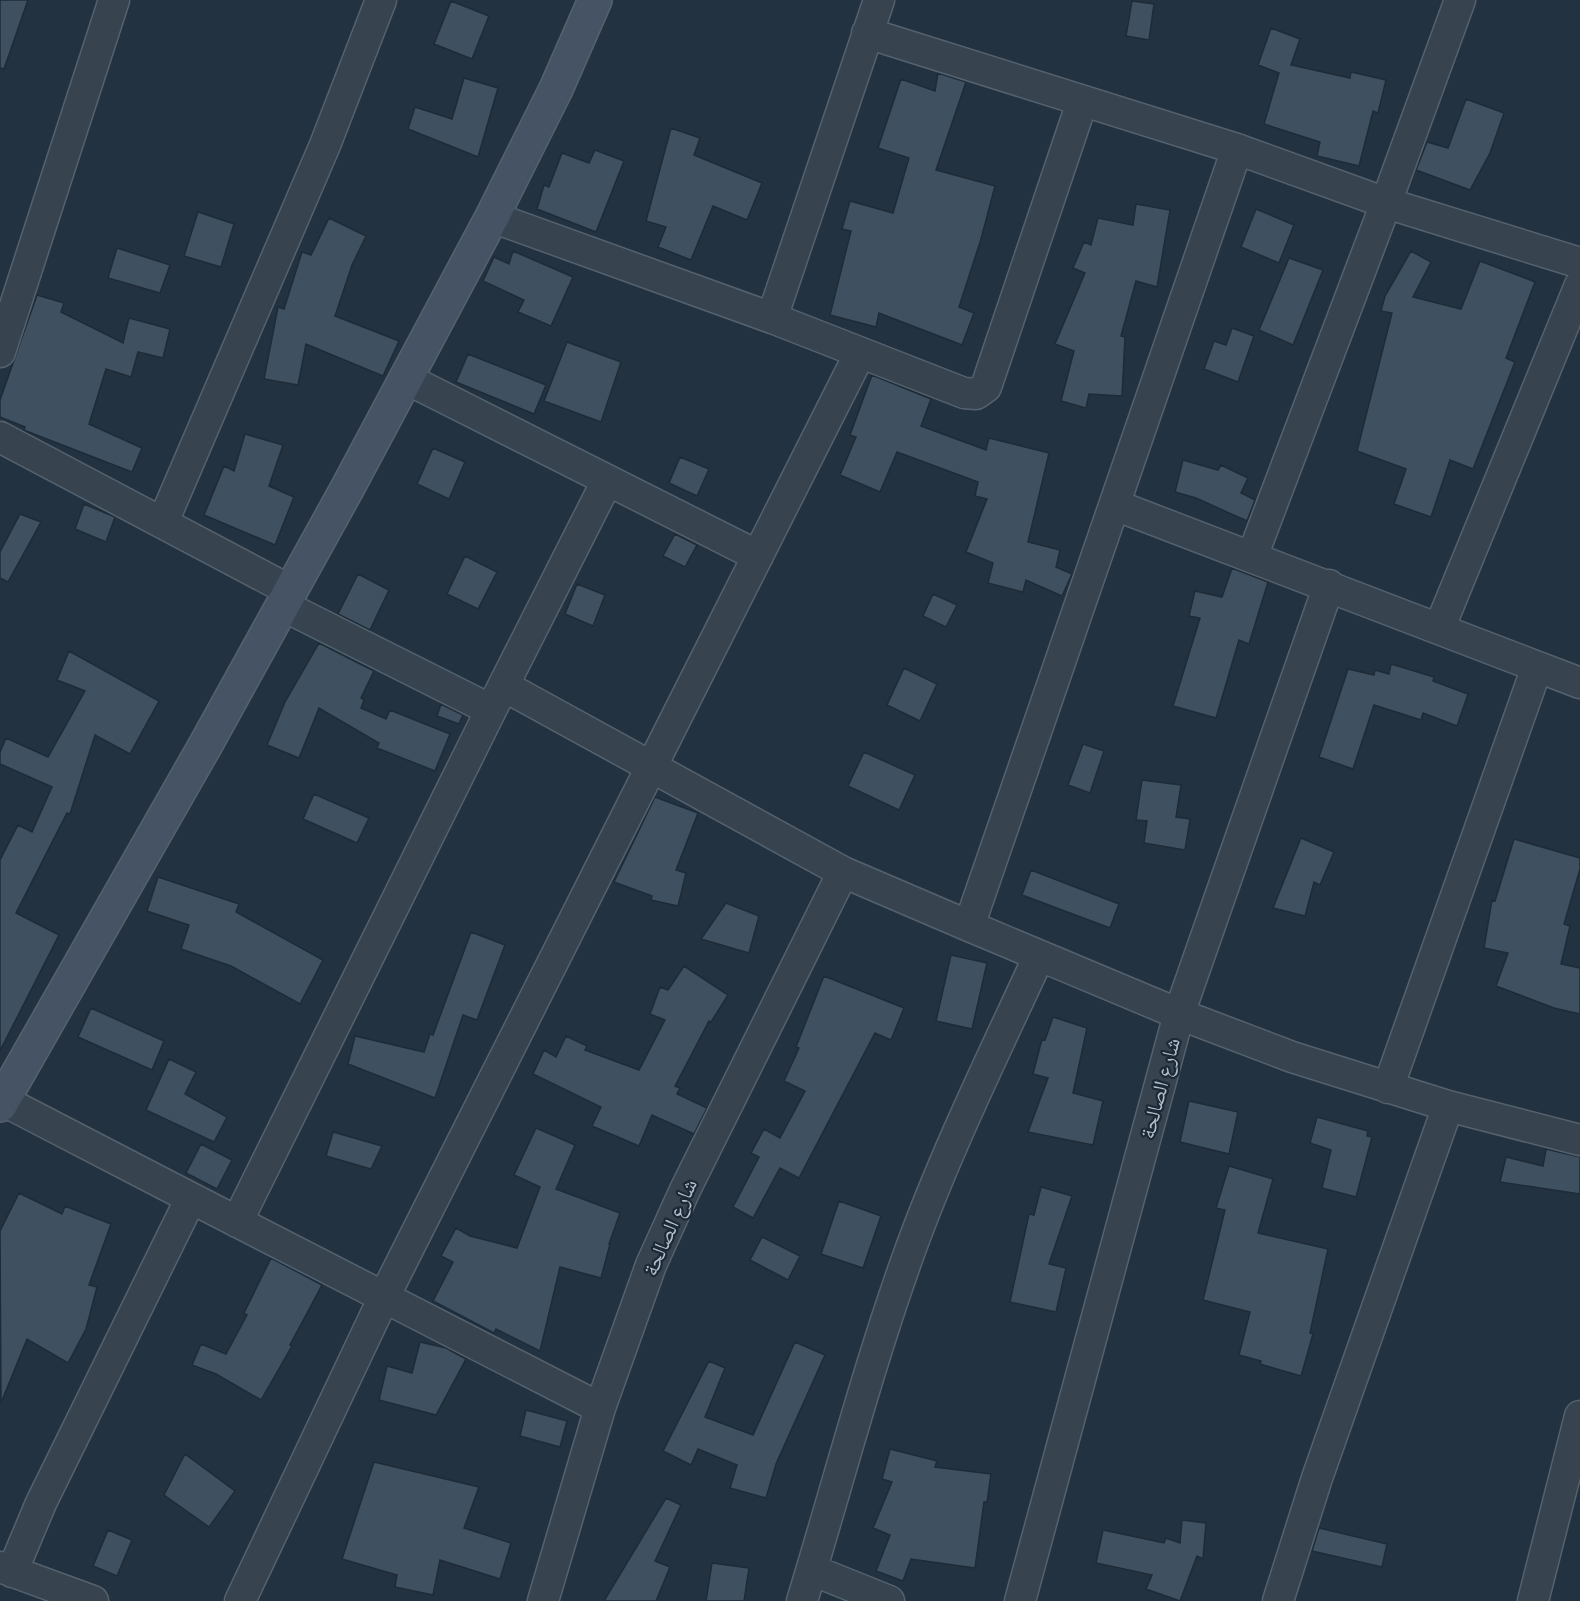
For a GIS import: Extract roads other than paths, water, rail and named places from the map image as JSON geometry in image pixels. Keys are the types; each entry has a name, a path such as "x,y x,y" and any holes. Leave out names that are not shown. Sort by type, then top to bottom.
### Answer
{"street":[{"path":"0,352 114,0"},
{"path":"163,522 325,145 381,0"},
{"path":"595,0 556,89 492,217 348,487 206,744 1,1101 600,1408"},
{"path":"772,318 879,0"},
{"path":"1252,557 1460,0"},
{"path":"867,33 1237,149 1386,203 1580,263"},
{"path":"492,217 772,318 964,393 976,394 986,387 1082,102"},
{"path":"969,927 1237,149"},
{"path":"1439,629 1580,285"},
{"path":"240,1601 384,1297 860,353"},
{"path":"405,378 758,556"},
{"path":"0,437 163,522 286,598 652,769 843,872 1179,1014 1292,1057 1448,1106 1580,1140"},
{"path":"237,1222 497,698 608,481"},
{"path":"1115,505 1580,682"},
{"name":"شارع الصالحة","path":"1020,1601 1179,1014 1329,585"},
{"path":"1388,1088 1537,667"},
{"name":"شارع الصالحة","path":"543,1601 600,1408 651,1265 685,1190 843,872"},
{"path":"802,1601 862,1396 908,1257 950,1150 1040,956"},
{"path":"1278,1601 1317,1478 1448,1106"},
{"path":"93,1601 6,1569 41,1503 191,1198"},
{"path":"1533,1601 1580,1416"},
{"path":"812,1570 889,1601"}]}
